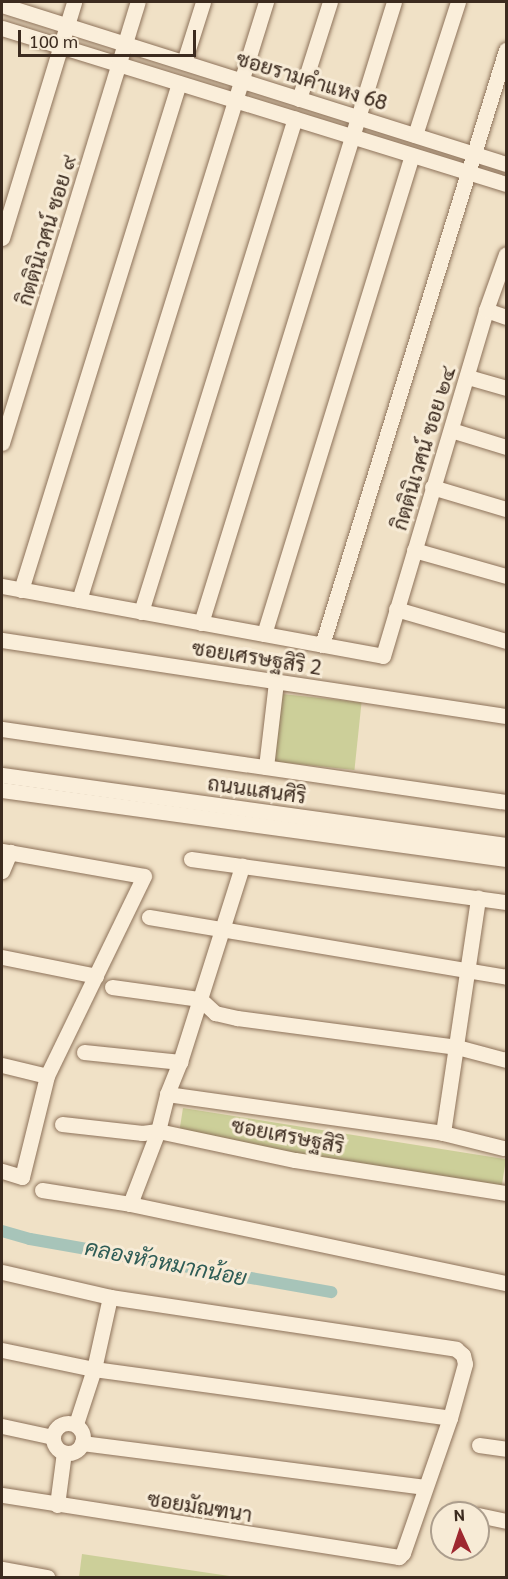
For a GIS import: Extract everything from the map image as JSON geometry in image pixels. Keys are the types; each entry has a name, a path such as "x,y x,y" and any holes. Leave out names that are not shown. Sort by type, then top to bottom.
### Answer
{"street":[{"path":"2,238 74,2"},
{"name":"กิตตินิเวศน์ ซอย ๙","path":"2,443 138,2"},
{"path":"184,63 203,2"},
{"path":"79,600 266,2"},
{"path":"299,99 330,2"},
{"path":"201,622 394,2"},
{"path":"416,135 458,2"},
{"path":"2,29 7,5"},
{"name":"ซอยรามคำแหง 68","path":"7,5 507,164"},
{"name":"ซอยรามคำแหง 68","path":"2,29 507,184"},
{"path":"2,586 322,645 507,50"},
{"path":"21,590 179,83"},
{"path":"141,612 294,118"},
{"path":"264,634 412,155"},
{"name":"กิตตินิเวศน์ ซอย ๒๔","path":"322,645 383,656 432,487 468,377 486,310 506,256"},
{"path":"486,310 507,317"},
{"path":"468,377 507,388"},
{"path":"451,430 507,447"},
{"path":"432,487 507,509"},
{"path":"414,550 507,576"},
{"path":"396,609 507,641"},
{"name":"ซอยเศรษฐสิริ 2","path":"2,640 507,716"},
{"path":"266,767 276,682"},
{"path":"2,729 507,802"},
{"name":"ถนนแสนศิริ","path":"2,775 71,793"},
{"name":"ถนนแสนศิริ","path":"2,790 71,793 296,824 507,859"},
{"name":"ถนนแสนศิริ","path":"296,824 507,845"},
{"path":"2,871 6,852 144,876 47,1076 22,1177 2,1171"},
{"path":"191,859 507,902"},
{"path":"130,1204 158,1131 167,1094 180,1062 242,866"},
{"path":"442,1133 457,1047 478,898"},
{"path":"149,917 507,976"},
{"path":"2,957 96,976"},
{"path":"112,987 200,999 215,1013 237,1018 457,1047 507,1060"},
{"path":"84,1052 180,1062"},
{"path":"2,1065 47,1076"},
{"path":"167,1094 442,1133 503,1148"},
{"name":"ซอยเศรษฐสิริ","path":"62,1124 142,1133 158,1131 295,1160 507,1192"},
{"path":"42,1190 130,1204 507,1283"},
{"path":"2,1272 110,1297 456,1349 463,1355 465,1364 450,1418 425,1487 82,1443"},
{"path":"76,1425 94,1369 110,1297"},
{"path":"2,1350 94,1369 450,1418"},
{"path":"61,1424 76,1425 82,1431 82,1443 74,1452 64,1452 56,1446 53,1437 61,1424"},
{"path":"2,1426 53,1437"},
{"path":"479,1445 507,1449"},
{"path":"57,1505 64,1452"},
{"name":"ซอยมัณฑนา","path":"2,1495 399,1557 403,1553 425,1487"},
{"path":"490,1517 507,1521"},
{"path":"2,1569 47,1577"}],"green space":[{"path":"282,694 362,702 354,770 275,762"},
{"path":"183,1108 506,1159 501,1188 178,1137"},
{"path":"82,1554 236,1577 79,1577"}],"waterway":[{"name":"คลองหัวหมากน้อย","path":"2,1231 30,1239 331,1292"}]}
